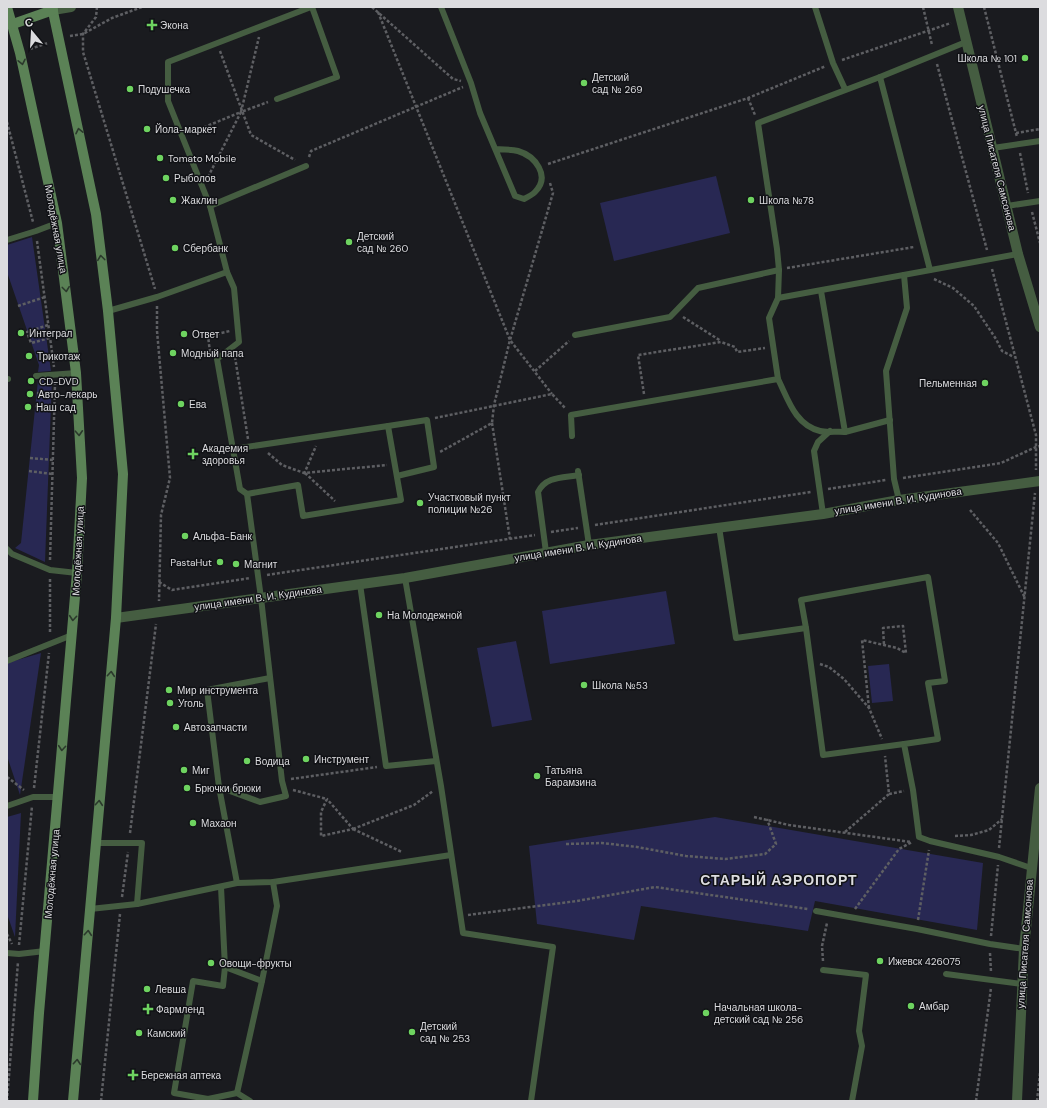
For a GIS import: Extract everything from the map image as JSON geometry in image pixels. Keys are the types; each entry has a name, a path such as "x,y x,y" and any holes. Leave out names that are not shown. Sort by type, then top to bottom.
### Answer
{"main road":[{"name":"Молодёжная улица","path":"7,7 10,25 20,53 57,223 76,373 82,478 77,573 33,1101"},
{"path":"10,25 53,8 96,214 108,311 123,474 116,618 73,1101"}],"street":[{"path":"53,8 71,7"},
{"name":"улица Писателя Самсонова","path":"958,7 1018,254 1040,327"},
{"name":"улица имени В. И. Кудинова","path":"116,618 405,578 589,545 822,514 899,500 1038,481"},
{"name":"улица Писателя Самсонова","path":"1017,1101 1024,949 1031,868 1038,830 1040,788"}],"lane":[{"path":"277,99 337,77 312,7 168,62 168,101 210,206 228,272 234,288 239,342 218,359 240,489 247,494 298,485 303,516 401,500 388,426"},
{"path":"441,7 471,83 480,113 515,196 524,199 534,192 538,188 542,179 541,169 538,164 530,157 518,151 496,149"},
{"path":"815,7 833,63 845,89"},
{"path":"890,420 845,432 820,431 803,423 793,411 778,378 769,318 778,298 778,270 758,123 880,77 966,42"},
{"path":"880,77 930,270"},
{"path":"993,148 1040,141"},
{"path":"210,206 306,166"},
{"path":"1007,206 1040,201"},
{"path":"7,240 57,223"},
{"path":"778,298 1018,254"},
{"path":"575,335 670,317 698,288 778,270"},
{"path":"108,311 157,297 228,272"},
{"path":"899,500 894,479 886,371 907,308 904,275"},
{"path":"821,291 845,432"},
{"path":"36,376 76,373"},
{"path":"572,436 571,415 778,378"},
{"path":"233,449 427,420 434,467 397,476"},
{"path":"822,514 814,451 818,442 830,431"},
{"path":"546,552 538,492 541,486 549,480 579,473 589,545"},
{"path":"219,786 260,802 286,796 282,784 261,598 247,494"},
{"path":"719,527 736,638 806,628"},
{"path":"7,549 12,554 50,570 77,573"},
{"path":"928,577 945,681 928,683 938,739 823,755 806,628 801,600 928,577"},
{"path":"405,578 441,786 463,933 553,947 531,1101"},
{"path":"360,584 386,766 436,761"},
{"path":"7,661 72,635"},
{"path":"237,883 219,786 207,690 270,678"},
{"path":"904,744 913,790 919,837 998,857 1031,868"},
{"path":"7,806 33,797 58,797"},
{"path":"95,843 142,843 137,904"},
{"path":"90,909 137,904 237,883 273,882 451,855"},
{"path":"237,1093 277,906 273,882"},
{"path":"221,887 225,968 223,986 193,981 174,1093 208,1098 237,1093 250,1101"},
{"path":"816,911 1024,949"},
{"path":"7,954 45,951"},
{"path":"225,968 262,981"},
{"path":"823,970 866,975 859,1031 862,1046 852,1101"},
{"path":"946,974 1022,984"}],"path":[{"path":"97,7 96,17 83,34 83,52 157,297 157,331 170,478 161,515 159,612 155,627 121,906 101,1101"},
{"path":"20,53 60,38 83,34 112,18 142,7"},
{"path":"372,7 453,79 471,83"},
{"path":"923,7 1014,357 1036,435 1038,481 998,857 990,944 992,981 976,1100"},
{"path":"984,7 1016,133 1040,243"},
{"path":"378,12 510,340 552,394 571,415"},
{"path":"538,164 545,165 748,98 833,63 961,19"},
{"path":"202,188 241,112 261,26"},
{"path":"217,44 250,135 306,166 311,151 471,83"},
{"path":"748,98 758,123"},
{"path":"182,137 241,112 277,99"},
{"path":"7,122 36,231 55,375 50,570 50,643 33,797 7,1101"},
{"path":"1016,133 1040,129"},
{"path":"510,539 492,423 494,405 510,340 553,193 549,179"},
{"path":"778,270 924,245"},
{"path":"920,272 954,288 974,306 996,339 1002,351 1014,357"},
{"path":"18,306 45,297"},
{"path":"675,312 721,342 735,347 737,352 773,347"},
{"path":"48,325 27,332 31,343 50,338"},
{"path":"535,371 575,335"},
{"path":"645,402 638,356 721,342"},
{"path":"233,347 250,447"},
{"path":"37,393 55,394"},
{"path":"427,420 552,394"},
{"path":"35,406 54,408"},
{"path":"432,456 492,423"},
{"path":"230,429 259,445 282,465 304,473 343,509"},
{"path":"298,485 320,437"},
{"path":"159,582 172,590 544,534 1001,463 1036,446 1040,446"},
{"path":"30,458 53,460"},
{"path":"304,473 395,464"},
{"path":"29,471 52,474"},
{"path":"970,510 998,544 1025,599"},
{"path":"884,645 883,628 903,626 906,653 897,648 862,640 869,708 885,747 889,794"},
{"path":"810,661 829,667 844,679 869,708"},
{"path":"282,784 386,766"},
{"path":"7,777 33,797"},
{"path":"282,784 327,799 353,829 419,860"},
{"path":"327,799 321,812 321,836 353,829 414,805 441,786"},
{"path":"844,833 889,794 913,790"},
{"path":"754,817 789,825 911,842"},
{"path":"566,844 602,843 637,847 686,856 725,859 765,854 776,844 767,819"},
{"path":"952,837 971,835 989,830 1002,819"},
{"path":"850,917 899,849 919,837"},
{"path":"917,929 930,841"},
{"path":"460,916 577,901 655,886 816,911"},
{"path":"823,970 822,946 829,913"},
{"path":"7,934 9,939"},
{"path":"1037,1101 1040,1073"}],"shaded area":[{"path":"716,176 730,233 614,261 600,203"},
{"path":"32,237 51,371 38,372 39,365 7,272 7,245"},
{"path":"52,379 45,562 15,548 21,543 38,380"},
{"path":"666,591 675,644 550,664 542,611"},
{"path":"516,641 532,720 492,727 477,648"},
{"path":"41,653 20,795 7,756 7,663"},
{"path":"889,664 893,701 872,703 868,666"},
{"path":"21,813 15,937 7,914 7,817"},
{"path":"715,817 983,863 977,930 815,901 808,931 641,906 634,940 537,924 529,846"}],"place":[{"name":"Экона","path":"152,25"},
{"name":"Школа № 101","path":"1025,58"},
{"name":"Детский сад № 269","path":"584,83"},
{"name":"Подушечка","path":"130,89"},
{"name":"Йола-маркет","path":"147,129"},
{"name":"Tomato Mobile","path":"160,158"},
{"name":"Рыболов","path":"166,178"},
{"name":"Жаклин","path":"173,200"},
{"name":"Школа №78","path":"751,200"},
{"name":"Детский сад № 260","path":"349,242"},
{"name":"Сбербанк","path":"175,248"},
{"name":"Интеграл","path":"21,333"},
{"name":"Ответ","path":"184,334"},
{"name":"Модный папа","path":"173,353"},
{"name":"Трикотаж","path":"29,356"},
{"name":"CD-DVD","path":"31,381"},
{"name":"Пельменная","path":"985,383"},
{"name":"Авто-лекарь","path":"30,394"},
{"name":"Ева","path":"181,404"},
{"name":"Наш сад","path":"28,407"},
{"name":"Академия здоровья","path":"193,454"},
{"name":"Участковый пункт полиции №26","path":"420,503"},
{"name":"Альфа-Банк","path":"185,536"},
{"name":"PastaHut","path":"220,562"},
{"name":"Магнит","path":"236,564"},
{"name":"На Молодежной","path":"379,615"},
{"name":"Школа №53","path":"584,685"},
{"name":"Мир инструмента","path":"169,690"},
{"name":"Уголь","path":"170,703"},
{"name":"Автозапчасти","path":"176,727"},
{"name":"Инструмент","path":"306,759"},
{"name":"Водица","path":"247,761"},
{"name":"Миг","path":"184,770"},
{"name":"Татьяна Барамзина","path":"537,776"},
{"name":"Брючки брюки","path":"187,788"},
{"name":"Махаон","path":"193,823"},
{"name":"Ижевск 426075","path":"880,961"},
{"name":"Овощи-фрукты","path":"211,963"},
{"name":"Левша","path":"147,989"},
{"name":"Амбар","path":"911,1006"},
{"name":"Фармленд","path":"148,1009"},
{"name":"Начальная школа- детский сад № 256","path":"706,1013"},
{"name":"Детский сад № 253","path":"412,1032"},
{"name":"Камский","path":"139,1033"},
{"name":"Бережная аптека","path":"133,1075"}],"district":[{"name":"СТАРЫЙ АЭРОПОРТ","path":"779,880"}]}
